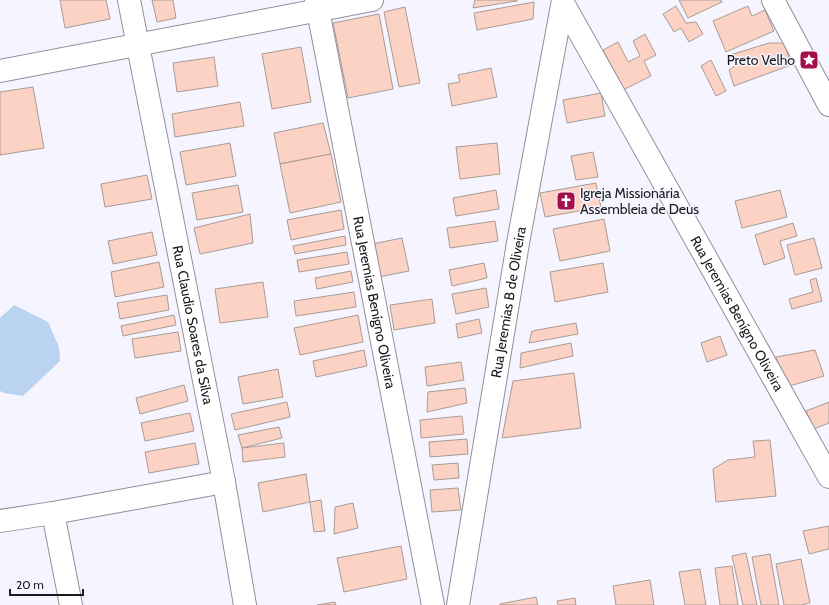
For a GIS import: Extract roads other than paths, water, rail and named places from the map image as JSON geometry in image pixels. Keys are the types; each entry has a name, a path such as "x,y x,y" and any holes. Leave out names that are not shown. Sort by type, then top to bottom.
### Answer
{"street":[{"name":"Rua Claudio Soares da Silva","path":"129,0 224,482 246,605"},
{"path":"0,71 138,45 317,5 372,0"},
{"path":"773,0 829,105"},
{"name":"Rua Jeremias Benígno Oliveira","path":"563,2 828,471"},
{"name":"Rua Jeremias B de Oliveira","path":"458,605 518,243 563,2"},
{"name":"Rua Jeremias Benígno Oliveira","path":"317,5 433,605"},
{"path":"0,521 224,482"},
{"path":"53,512 71,605"}],"water":[{"path":"14,305 48,322 59,347 60,361 23,396 0,391 0,318"}],"place":[{"name":"Preto Velho","path":"809,60"},
{"name":"Igreja Missionária Assembleia de Deus","path":"566,201"}]}
